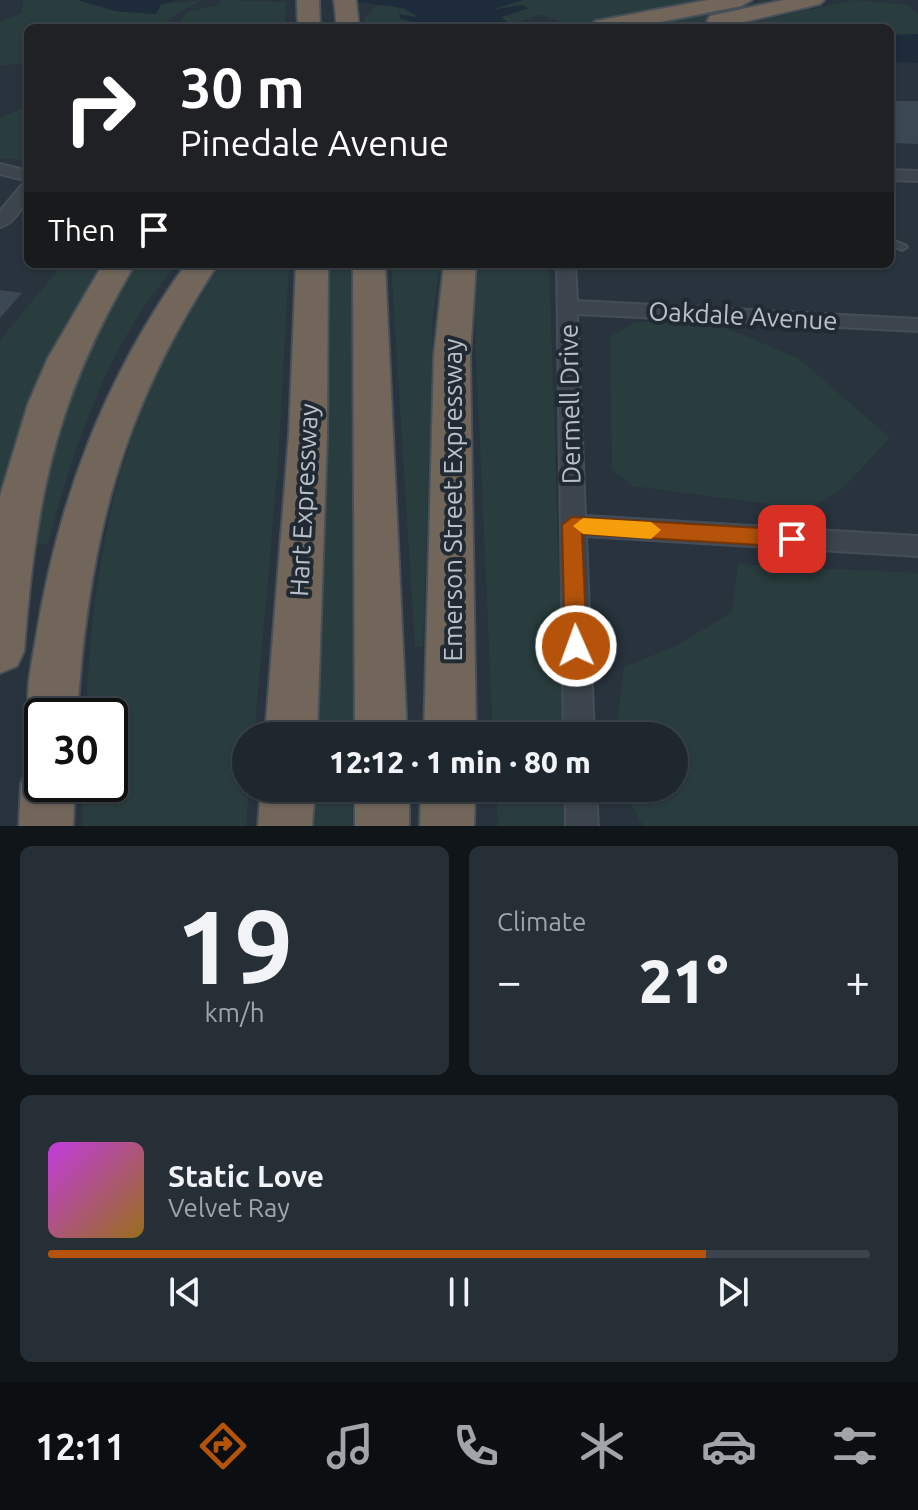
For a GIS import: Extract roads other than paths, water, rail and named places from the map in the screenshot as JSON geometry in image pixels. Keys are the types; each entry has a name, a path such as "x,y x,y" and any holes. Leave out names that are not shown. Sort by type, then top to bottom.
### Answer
{"highway":[{"path":"617,24 741,0"},
{"path":"713,24 813,0"},
{"path":"301,24 308,1"},
{"path":"308,1 309,24"},
{"path":"345,3 348,24"},
{"path":"0,651 9,550 30,448 67,355 90,308 116,268"},
{"path":"53,698 55,658 72,565 98,461 147,346 199,268"},
{"name":"Hart Expressway","path":"292,722 308,435 312,268"},
{"path":"369,268 381,722"},
{"name":"Emerson Street Expressway","path":"450,722 452,355 460,268"},
{"path":"46,826 47,802"},
{"path":"285,826 287,802"},
{"path":"382,802 382,826"},
{"path":"447,826 448,802"}],"street":[{"path":"0,169 24,175"},
{"path":"894,175 918,176"},
{"path":"0,222 24,194"},
{"name":"Dermell Drive","path":"566,268 579,722"},
{"name":"Oakdale Avenue","path":"569,307 918,325"},
{"path":"572,525 918,546"},
{"path":"581,802 582,826"}],"lane":[{"path":"894,244 902,247"}],"water":[{"path":"78,0 179,0 161,4 156,14 115,11"},
{"path":"346,0 523,0 491,10 521,5 529,8 502,17 507,22 420,24 401,19 399,14 417,17 405,8"},
{"path":"918,34 918,63 894,62 894,35"}]}
